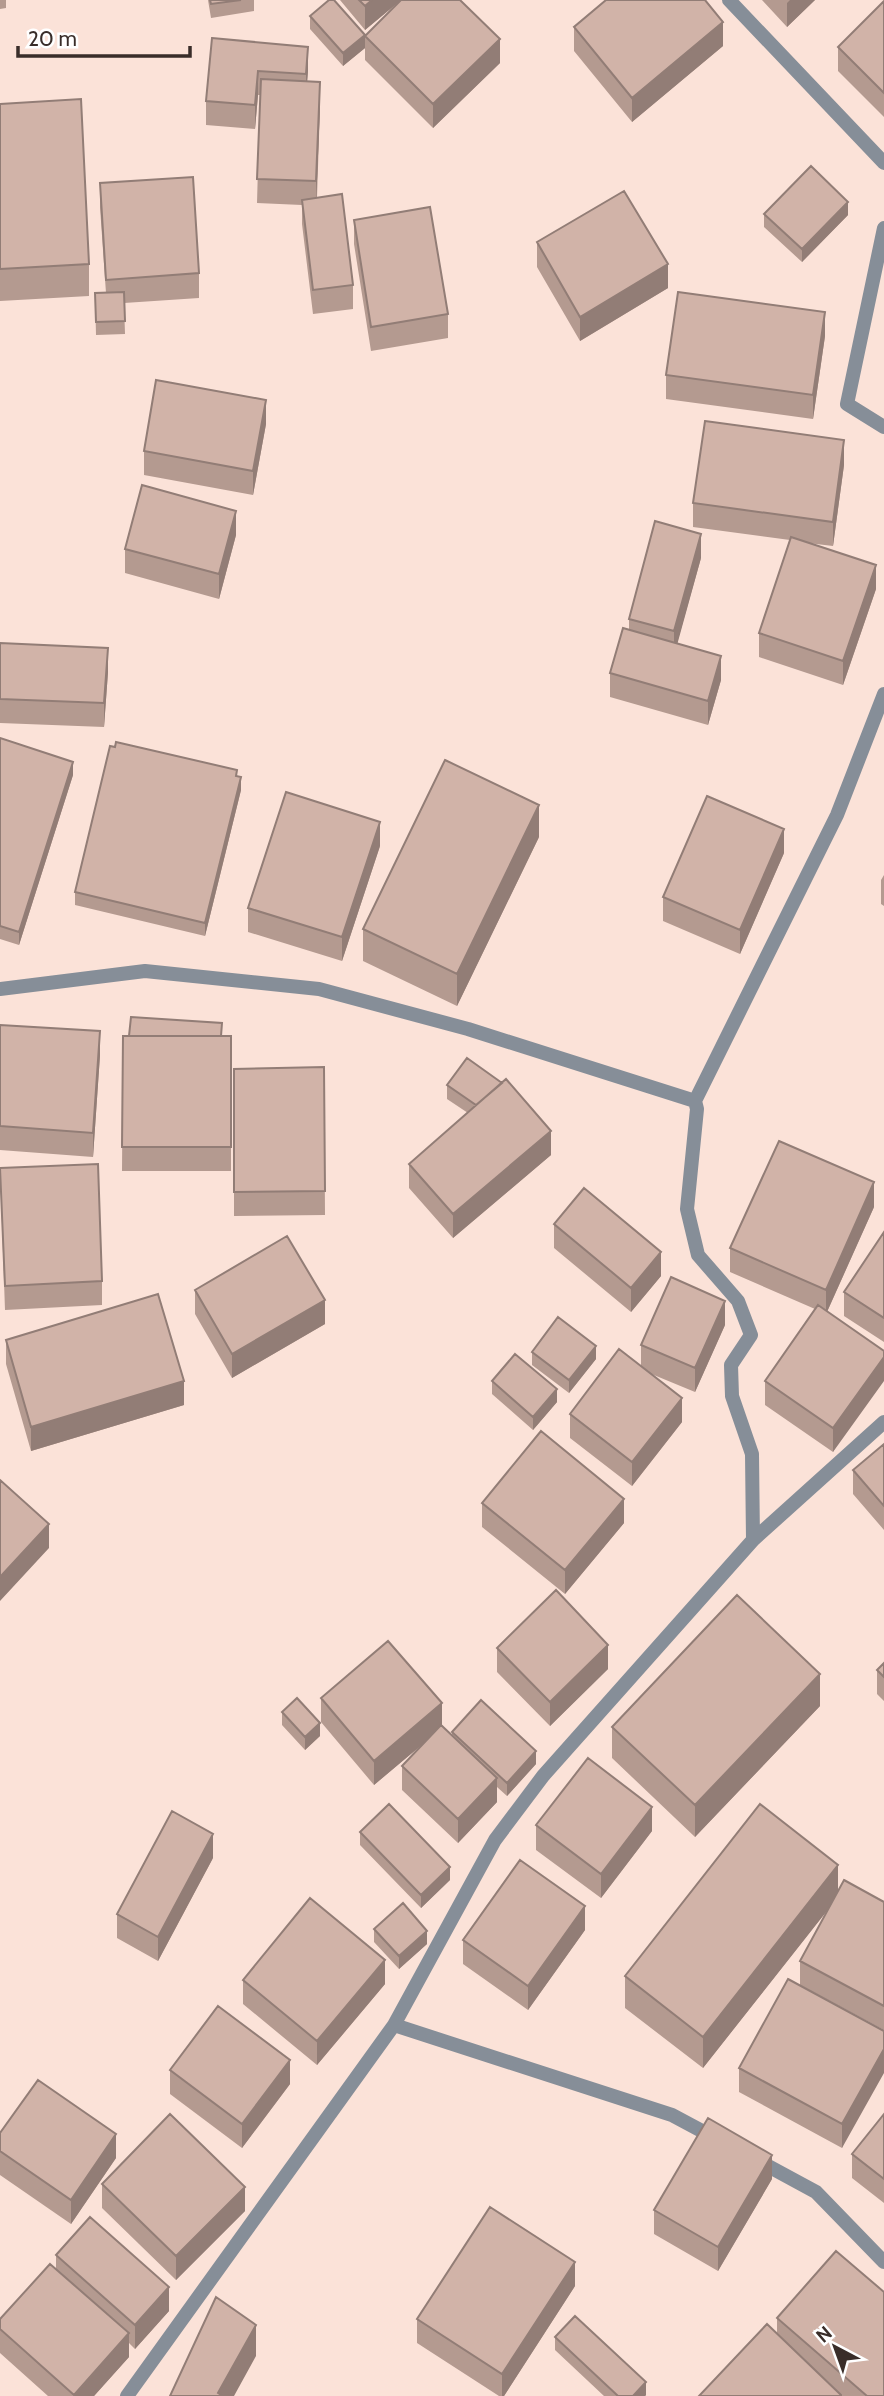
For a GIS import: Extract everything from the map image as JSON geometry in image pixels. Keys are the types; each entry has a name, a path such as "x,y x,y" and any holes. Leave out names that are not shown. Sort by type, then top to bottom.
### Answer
{"street":[{"path":"729,0 884,163"},
{"path":"884,228 847,404 884,426"},
{"path":"753,1541 752,1454 732,1396 731,1365 751,1335 738,1301 698,1255 687,1209 697,1109 695,1101 837,814 884,695"},
{"path":"0,989 145,971 319,989 468,1029 695,1101"},
{"path":"127,2396 394,2025 495,1840 543,1776 753,1541 884,1422"},
{"path":"394,2025 672,2115 816,2192 884,2262"}],"building":[{"path":"210,0 241,0 211,4"},
{"path":"329,0 334,0 365,35 343,53 310,16"},
{"path":"359,0 372,0 365,6"},
{"path":"401,0 460,0 500,39 433,104 365,36"},
{"path":"606,0 705,0 723,22 632,98 574,27"},
{"path":"884,1 884,93 838,47"},
{"path":"212,38 308,47 306,74 258,71 255,105 206,101"},
{"path":"261,79 320,82 316,181 257,179"},
{"path":"81,99 89,264 0,269 0,104"},
{"path":"811,166 848,202 802,249 764,214"},
{"path":"193,177 199,273 106,280 100,183"},
{"path":"624,191 668,264 580,317 537,242"},
{"path":"342,194 353,285 313,290 302,200"},
{"path":"430,207 448,314 371,327 354,220"},
{"path":"124,292 125,321 96,322 95,293"},
{"path":"678,292 825,312 813,395 666,375"},
{"path":"156,380 266,400 253,471 144,451"},
{"path":"705,421 844,440 833,522 693,503"},
{"path":"142,485 236,511 219,574 125,549"},
{"path":"655,521 701,534 674,631 629,619"},
{"path":"791,537 876,565 843,661 759,633"},
{"path":"623,628 721,656 708,701 610,673"},
{"path":"0,643 108,648 104,703 0,699"},
{"path":"0,738 73,762 19,932 0,926"},
{"path":"116,742 237,770 236,776 241,777 205,923 75,892 110,746 115,747"},
{"path":"445,760 539,805 457,974 363,929"},
{"path":"286,792 380,822 342,937 248,908"},
{"path":"707,796 784,829 740,930 663,897"},
{"path":"131,1017 222,1023 221,1036 129,1036"},
{"path":"0,1025 100,1031 93,1133 0,1126"},
{"path":"123,1036 231,1036 231,1147 122,1147"},
{"path":"467,1058 502,1083 476,1105 447,1085"},
{"path":"324,1067 325,1191 234,1192 234,1069"},
{"path":"506,1079 551,1131 453,1214 409,1164"},
{"path":"779,1141 874,1182 826,1290 730,1248"},
{"path":"98,1164 102,1281 5,1286 0,1168"},
{"path":"584,1188 661,1252 631,1288 554,1224"},
{"path":"884,1232 884,1318 844,1292"},
{"path":"287,1236 325,1300 232,1354 195,1290"},
{"path":"671,1277 725,1301 695,1368 641,1345"},
{"path":"158,1294 184,1381 31,1427 6,1340"},
{"path":"818,1305 884,1351 884,1357 833,1428 765,1381"},
{"path":"558,1317 596,1346 569,1380 532,1352"},
{"path":"619,1349 682,1398 632,1462 570,1414"},
{"path":"515,1354 557,1389 533,1417 492,1381"},
{"path":"541,1431 624,1499 565,1570 482,1503"},
{"path":"884,1444 884,1506 853,1470"},
{"path":"0,1480 49,1524 0,1577"},
{"path":"556,1590 608,1645 550,1702 497,1648"},
{"path":"737,1595 820,1674 695,1805 612,1727"},
{"path":"388,1641 442,1703 374,1761 321,1698"},
{"path":"884,1663 884,1677 877,1670"},
{"path":"297,1698 320,1723 305,1737 282,1712"},
{"path":"481,1700 536,1751 507,1783 452,1732"},
{"path":"441,1725 497,1778 458,1819 402,1766"},
{"path":"588,1758 652,1807 601,1874 536,1825"},
{"path":"389,1804 450,1867 421,1895 360,1832"},
{"path":"760,1804 838,1865 703,2037 625,1976"},
{"path":"172,1811 213,1834 158,1937 117,1914"},
{"path":"520,1860 585,1906 528,1986 463,1940"},
{"path":"844,1880 884,1902 884,2006 800,1961"},
{"path":"310,1898 385,1960 317,2041 243,1980"},
{"path":"403,1903 427,1931 399,1956 374,1929"},
{"path":"788,1979 884,2031 884,2049 842,2124 739,2068"},
{"path":"218,2006 290,2060 242,2124 170,2070"},
{"path":"38,2080 116,2134 71,2200 0,2151 0,2133"},
{"path":"170,2114 245,2187 176,2256 102,2184"},
{"path":"884,2114 884,2179 852,2154"},
{"path":"708,2118 772,2155 718,2247 654,2210"},
{"path":"490,2207 575,2262 502,2374 417,2319"},
{"path":"90,2217 169,2287 135,2325 56,2255"},
{"path":"836,2251 884,2292 884,2396 867,2396 777,2318"},
{"path":"50,2264 129,2333 74,2395 0,2329 0,2319"},
{"path":"216,2297 256,2325 218,2393 223,2396 170,2396"},
{"path":"575,2316 646,2382 633,2396 618,2396 555,2337"},
{"path":"767,2324 841,2395 841,2396 699,2396"}]}
